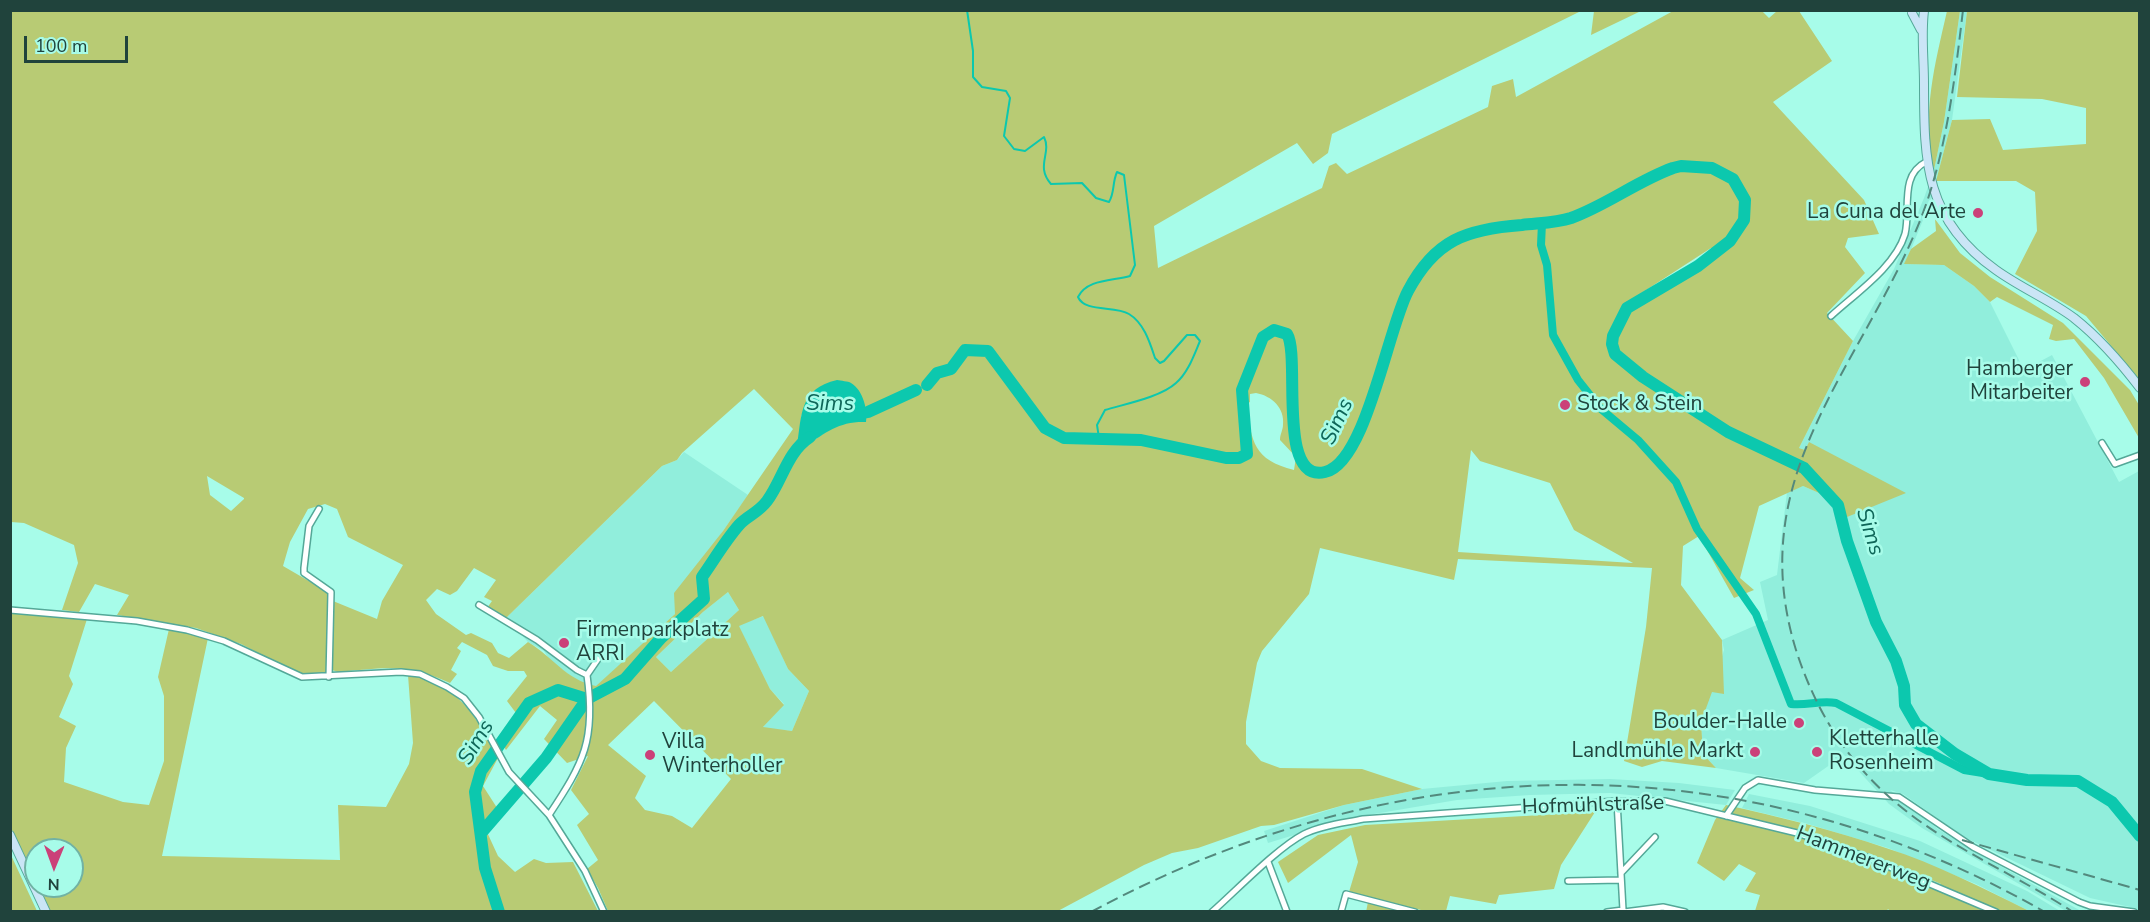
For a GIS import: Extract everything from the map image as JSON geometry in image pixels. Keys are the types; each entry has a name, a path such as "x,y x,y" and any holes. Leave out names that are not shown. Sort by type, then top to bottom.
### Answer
{"main road":[{"path":"1909,12 1924,11 1922,126 1926,162 1940,206 1950,225 1971,250 1995,270 2074,318 2139,388"},
{"path":"1909,12 1922,30"},
{"path":"10,836 46,912"}],"street":[{"path":"1831,316 1899,250 1906,224 1910,180 1918,166 1926,162"},
{"path":"2102,443 2115,464 2139,455"},
{"path":"319,509 309,526 304,573 331,592 329,677"},
{"path":"479,605 537,640 587,675"},
{"path":"10,610 165,625 224,641 293,675 329,677 382,673 420,674 464,698 519,783 549,815 585,871 604,912"},
{"path":"549,815 575,773 585,750 592,716 587,675 591,665 598,659"},
{"path":"1726,816 1745,788 1758,780 1815,790 1899,797 1973,847 2079,902 2090,906 2133,912"},
{"path":"1617,801 1624,911"},
{"name":"Hofmühlstraße","path":"1212,912 1268,862 1304,834 1363,819 1617,801 1665,801 1726,816"},
{"name":"Hammererweg","path":"1726,816 1797,833 1866,857 1996,912"},
{"path":"1621,873 1655,837"},
{"path":"1268,862 1287,912"},
{"path":"1568,881 1621,880"},
{"path":"1341,912 1346,894 1415,912"},
{"path":"1607,912 1663,907 1685,912"}],"shaded area":[{"path":"11,10 1581,11 1332,134 1328,153 1313,164 1297,143 1154,226 1158,268 1322,188 1329,166 1336,163 1347,174 1488,107 1492,86 1513,79 1516,97 1673,11 1762,11 1769,18 1777,11 1799,11 1832,61 1773,102 1864,200 1879,234 1848,238 1845,247 1865,273 1827,313 1853,341 1799,448 1805,450 1809,442 1906,493 1847,517 1819,493 1803,486 1759,506 1740,578 1754,590 1734,598 1699,536 1683,546 1681,585 1722,640 1724,694 1712,692 1701,722 1703,754 1716,768 1662,761 1642,767 1624,761 1646,627 1652,568 1458,559 1454,580 1320,548 1309,594 1262,651 1257,663 1246,722 1246,744 1261,761 1280,768 1362,769 1422,789 1344,805 1274,825 1261,826 1198,848 1172,853 1144,865 1056,912 608,911 587,869 598,860 577,825 589,814 571,790 588,756 567,763 544,739 557,720 540,706 506,750 498,737 516,713 507,701 527,676 524,671 508,671 493,666 487,655 462,642 457,648 461,651 451,670 457,674 450,683 420,672 395,668 338,672 332,670 333,601 377,619 382,601 403,565 348,537 337,509 325,504 308,509 290,542 283,566 326,591 329,599 328,667 325,673 299,674 241,644 196,628 117,615 129,595 95,584 79,612 62,610 78,563 74,545 24,523 11,522","holes":["1711,248 1710,253 1686,272 1647,294 1640,294","754,389 793,429 723,531 674,593 675,614 596,686 576,679 528,642 509,658 498,653 492,643 471,633 466,635 436,614 426,600 437,589 450,595 457,591 474,568 496,580 484,597 492,601 487,608 506,618 662,466 677,460","810,391 847,421 828,430 806,446 801,417","1256,393 1272,400 1280,408 1283,419 1280,440 1296,457 1294,470 1270,461 1257,448 1250,429 1247,404 1250,402 1250,394","1471,450 1480,461 1550,483 1574,530 1633,563 1458,552","207,476 244,498 231,511 210,495","728,592 739,610 671,672 656,657 703,612","763,616 788,669 809,691 792,731 763,727 784,705 770,689 739,626","654,701 731,779 692,828 672,816 645,810 635,798 646,776 608,745"]},
{"path":"1594,10 1641,11 1591,35"},
{"path":"1947,11 1960,11 1944,122 1934,170 1930,150 1929,109 1934,70"},
{"path":"1960,11 1967,11 1952,120 1930,203 1905,264 1944,265 1974,286 1990,302 2024,370 2052,355 2119,482 2139,471 2139,909 2090,898 1964,837 1903,794 1890,790 1938,829 2081,911 2066,911 1922,828 1889,804 1844,755 1804,783 1716,768 1703,754 1701,722 1724,650 1722,640 1768,620 1760,582 1777,575 1787,492 1803,486 1819,493 1847,517 1809,443 1805,450 1799,448 1853,341 1894,269 1924,198 1934,170 1944,122"},
{"path":"1967,11 2139,11 2139,379 2086,316 2015,274 2037,231 2035,192 2016,181 1936,181 1952,120 1990,119 2003,150 2086,144 2086,108 2042,99 1957,97"},
{"path":"1935,219 1960,253 1990,277 2063,323 2130,390 2139,405 2139,438 2104,378 2074,339 2056,341 2049,339 2053,325 1997,297 1990,302 1974,286 1944,265 1904,264 1911,249 1936,231"},
{"path":"684,452 748,495 723,531 675,614 596,687 581,683 550,661 544,651 528,642 506,618 662,466 677,460"},
{"path":"728,592 739,610 671,672 656,657 703,612"},
{"path":"10,613 87,619 69,676 73,684 59,717 76,726 66,748 64,782 123,802 149,805 164,761 164,696 158,677 169,629 208,638 162,856 340,860 338,805 386,807 409,764 413,743 408,675 440,685 464,704 482,729 498,758 483,786 501,814 486,830 498,856 515,872 534,859 546,863 573,862 598,911 50,911 44,898 84,898 84,838 24,838 24,855 11,828"},
{"path":"764,616 788,669 809,691 792,731 762,728 784,704 770,689 738,625"},
{"path":"1610,779 1679,783 1735,790 1726,805 1610,793 1530,795 1457,800 1350,818 1268,843 1264,831 1344,805 1422,789 1507,781"},
{"path":"1749,794 1810,806 1920,841 2027,891 2060,911 2029,911 1976,884 1888,848 1808,824 1742,808"},
{"path":"1726,805 1847,835 1923,861 2029,911 1891,912 1888,909 1886,912 1755,911 1760,895 1745,891 1756,873 1739,864 1724,881 1697,863 1715,820","holes":["1868,853 1941,884 1940,890 1864,859"]},
{"path":"1595,812 1561,865 1554,889 1499,895 1496,904 1450,896 1446,911 1425,911 1349,892 1358,862 1351,835 1288,883 1278,862 1318,835 1365,825"},
{"path":"10,853 24,883 24,898 31,898 37,911 11,911"},
{"path":"1368,902 1405,912 1366,912"}],"water":[{"name":"Sims","path":"837,380 850,382 859,390 865,406 866,422 841,425 806,446 797,446 802,413 809,396 816,389"}],"waterway":[{"path":"967,10 973,51 973,77 982,87 1006,91 1010,98 1004,136 1014,149 1025,151 1044,137 1046,143 1044,171 1051,184 1082,183 1096,198 1109,202 1117,172 1124,175 1135,265 1130,276 1094,284 1082,291 1078,297 1087,305 1123,311 1134,318 1149,340 1155,358 1160,363 1187,335 1195,335 1200,341 1190,364 1176,383 1142,400 1105,410 1097,425 1099,438"},
{"name":"Sims","path":"927,385 937,373 951,369 965,350 988,351 1045,428 1064,438 1141,440 1226,458 1239,458 1247,454 1242,390 1263,337 1274,330 1287,334 1291,347 1293,415 1295,439 1300,458 1310,470 1325,472 1340,463 1352,445 1364,421 1400,309 1408,291 1418,274 1441,249 1454,240 1484,230 1571,218 1673,168 1681,166 1712,168 1733,179 1745,200 1744,220 1730,241 1698,266 1627,308 1613,336 1612,344 1615,354 1643,377 1728,432 1804,468 1838,505 1847,541 1876,622 1896,661 1904,686 1905,705 1916,724 1955,754 1989,774 2027,780 2078,781 2112,802 2140,836"},
{"name":"Sims","path":"1542,223 1541,245 1547,265 1553,335 1578,380 1601,409 1638,440 1676,482 1697,529 1756,614 1791,704 1836,703 1964,770 1989,774"},
{"name":"Sims","path":"854,415 868,412 916,390"},
{"name":"Sims","path":"499,912 485,868 475,792 481,771 529,703 558,690 587,699 625,679 661,638 704,599 702,577 739,525 767,501 796,450 810,437"},
{"path":"482,832 546,758 587,699"}],"railway":[{"path":"1963,10 1947,125 1925,208 1889,287 1812,433 1794,482 1784,534 1784,590 1796,650 1803,671 1821,710 1856,763 1886,794 1929,828 2073,912"},
{"path":"1091,912 1207,857 1326,818 1447,794 1568,785 1689,792 1810,815 1929,855 2045,912"},
{"path":"1962,840 2140,890"}],"place":[{"name":"La Cuna del Arte","path":"1978,213"},
{"name":"Hamberger Mitarbeiter","path":"2085,382"},
{"name":"Stock & Stein","path":"1565,405"},
{"name":"Firmenparkplatz ARRI","path":"564,643"},
{"name":"Boulder-Halle","path":"1799,723"},
{"name":"Landlmühle Markt","path":"1755,752"},
{"name":"Kletterhalle Rosenheim","path":"1817,752"},
{"name":"Villa Winterholler","path":"650,755"}]}
